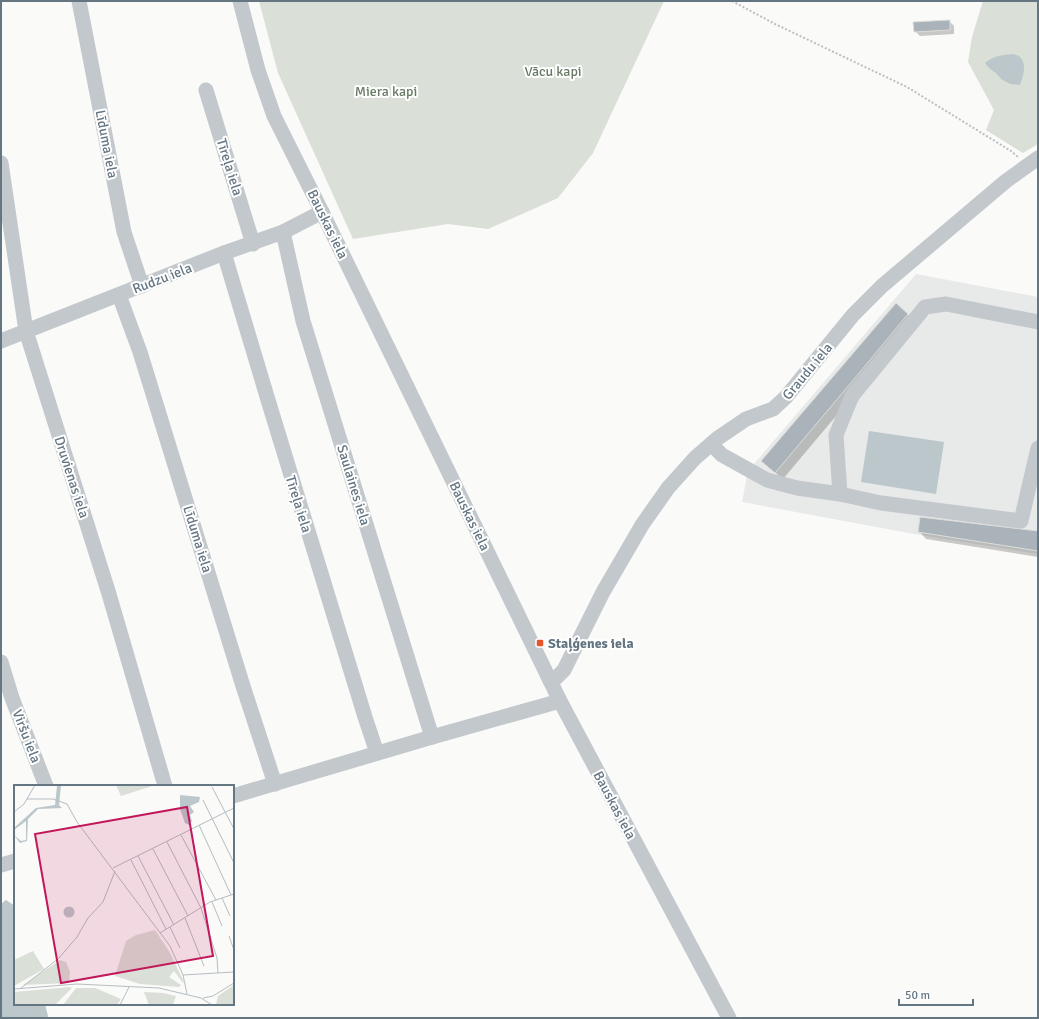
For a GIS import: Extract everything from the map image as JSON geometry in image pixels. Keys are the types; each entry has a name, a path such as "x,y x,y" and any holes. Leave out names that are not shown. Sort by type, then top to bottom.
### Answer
{"street":[{"name":"Līduma iela","path":"79,1 124,232 142,286"},
{"name":"Bauskas iela","path":"240,1 258,70 274,116 560,701 729,1018"},
{"name":"Tīreļa iela","path":"206,90 253,244"},
{"name":"Graudu iela","path":"550,680 557,677 564,670 598,590 648,528 668,488 695,458 718,438 746,419 773,409 786,397 853,315 882,286 1006,181 1033,161"},
{"name":"Druvienas iela","path":"1,163 26,331 109,594 165,785"},
{"name":"Rudzu iela","path":"1,341 224,253 253,244 283,232 322,212"},
{"name":"Saulaines iela","path":"283,232 303,320 432,737"},
{"name":"Tīreļa iela","path":"224,253 377,753"},
{"name":"Līduma iela","path":"119,294 140,352 275,784"},
{"path":"840,494 836,435 852,396 925,308 946,304 1038,322"},
{"path":"711,444 722,455 768,480 797,488 840,494 881,503 1021,521 1038,448"},
{"name":"Viršu iela","path":"1,662 12,698 46,785"},
{"path":"234,796 560,701"},
{"path":"1,865 14,861"}],"path":[{"path":"732,1 775,24 907,88 1010,151 1033,161"}],"shaded area":[{"path":"1013,54 1022,59 1024,66 1020,85 1010,84 1001,79 985,63 994,57"},
{"path":"916,274 1038,297 1038,554 914,534 742,502 748,471"},
{"path":"869,431 944,442 936,494 861,482"},
{"path":"6,900 14,905 14,1005 45,1005 48,1016 47,1018 1,1018 1,904"}],"green space":[{"path":"259,1 664,1 593,153 558,198 488,229 448,224 353,239 278,73"},
{"path":"983,1 1038,1 1038,144 1023,153 986,130 994,110 968,62 972,37"}],"building":[{"path":"950,20 950,30 914,32 913,22"},
{"path":"896,303 908,314 775,473 761,461"},
{"path":"920,517 1038,531 1038,551 918,532"}],"place":[{"name":"Staļģenes iela","path":"540,643"}],"park label":[{"name":"Vācu kapi","path":"553,71"},
{"name":"Miera kapi","path":"386,91"}]}
